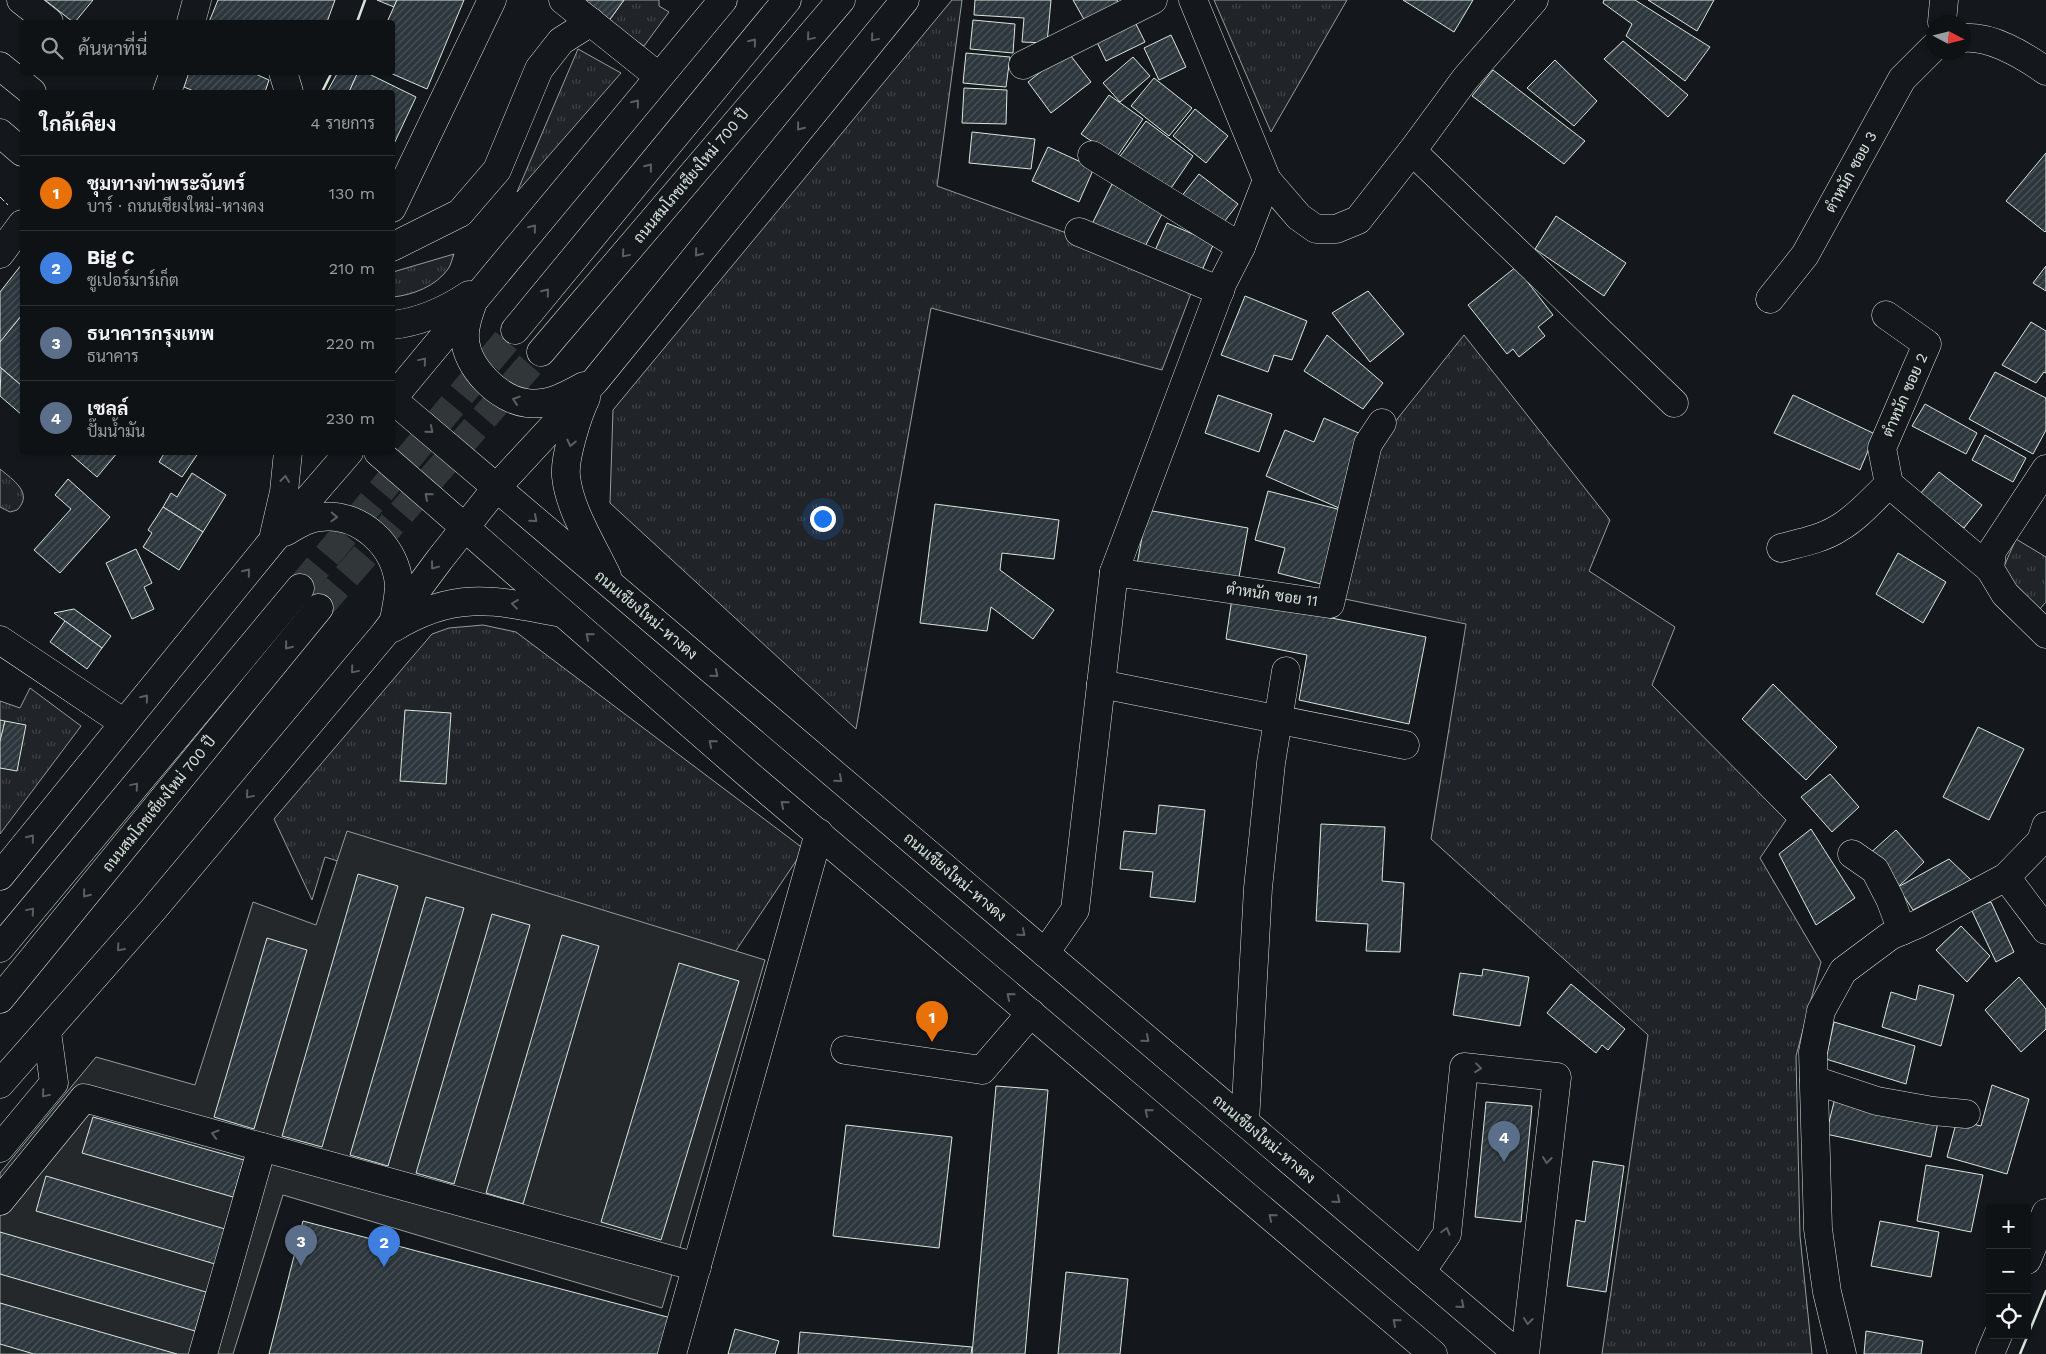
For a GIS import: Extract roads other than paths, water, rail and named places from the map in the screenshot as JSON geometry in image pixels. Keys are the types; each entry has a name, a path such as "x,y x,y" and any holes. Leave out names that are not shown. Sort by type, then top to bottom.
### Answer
{"main road":[{"path":"21,0 46,20"},
{"path":"192,20 197,0"},
{"path":"395,202 492,0"},
{"path":"564,0 658,76"},
{"path":"395,397 658,76 723,0"},
{"path":"515,330 787,0"},
{"name":"ถนนสมโภชเชียงใหม่ 700 ปี","path":"541,352 841,0"},
{"path":"0,1084 158,903 389,627 498,488 595,381 905,0"},
{"path":"1023,65 1153,0"},
{"path":"1193,0 1268,180 1299,217 1316,229 1336,229 1358,220 1412,152 1465,79 1534,0"},
{"path":"1943,15 1944,0"},
{"path":"395,246 460,213 497,170 539,69 561,41 591,22"},
{"path":"1971,38 2018,52 2046,71"},
{"name":"ตำหนัก ซอย 3","path":"1770,299 1805,255 1902,79 1926,55"},
{"path":"0,66 30,90"},
{"path":"168,90 173,75"},
{"path":"284,75 288,90"},
{"path":"0,134 20,150"},
{"path":"1412,152 1674,403"},
{"path":"1092,155 1241,247"},
{"path":"1045,953 1075,910 1114,572 1220,291 1241,247 1268,180"},
{"path":"0,254 20,227"},
{"path":"1079,232 1220,291"},
{"path":"395,324 428,318 450,308 491,279"},
{"path":"474,300 466,321 465,340 470,358 483,378 502,395 527,404 556,401 595,381"},
{"name":"ตำหนัก ซอย 2","path":"1886,315 1927,344 1882,448 1889,484"},
{"path":"595,381 576,423 565,475 574,505 612,586"},
{"name":"ถนนเชียงใหม่-หางดง","path":"395,401 1518,1354"},
{"name":"ตำหนัก ซอย 11","path":"1114,572 1330,604 1368,444 1382,423"},
{"path":"274,539 284,492 288,455"},
{"path":"0,876 274,539 346,455"},
{"path":"381,455 819,833 1433,1354"},
{"path":"1990,569 1992,551 2046,468"},
{"path":"1780,548 1820,538 1839,528 1858,514 1889,484 1990,569 2005,594 2046,634"},
{"path":"274,539 303,521 321,516 342,517 358,523 373,533 385,547 392,561 399,587 389,627"},
{"name":"ถนนสมโภชเชียงใหม่ 700 ปี","path":"0,948 300,588"},
{"path":"389,627 439,606 466,602 488,601 563,613"},
{"name":"ถนนสมโภชเชียงใหม่ 700 ปี","path":"0,999 319,608"},
{"path":"0,640 124,724"},
{"path":"1245,1122 1258,888 1271,763 1286,671"},
{"path":"1101,684 1405,745"},
{"path":"672,1354 819,833"},
{"path":"1842,1354 1827,1292 1818,1229 1813,1052 1821,1011 1843,971 1890,936 2006,877 2044,839"},
{"path":"1852,854 1875,870 1890,899 1902,930"},
{"path":"2006,877 2046,930"},
{"path":"845,1050 982,1070 1031,1014"},
{"path":"0,1148 54,1083 46,1032"},
{"path":"1421,1272 1448,1234 1464,1066 1557,1077 1525,1354"},
{"path":"1814,1080 1877,1101 1933,1111 1966,1114"},
{"path":"0,1201 84,1098 697,1267"},
{"path":"202,1354 262,1148"},
{"path":"2031,1250 2046,1212"},
{"path":"1990,1354 1996,1339"}],"tunnel":[{"path":"300,588 515,330"},
{"path":"319,608 541,352"}],"place":[{"name":"ชุมทางท่าพระจันทร์","path":"932,1042"},
{"name":"เชลล์","path":"1504,1162"},
{"name":"ธนาคารกรุงเทพ","path":"301,1266"},
{"name":"Big C","path":"384,1267"}]}
